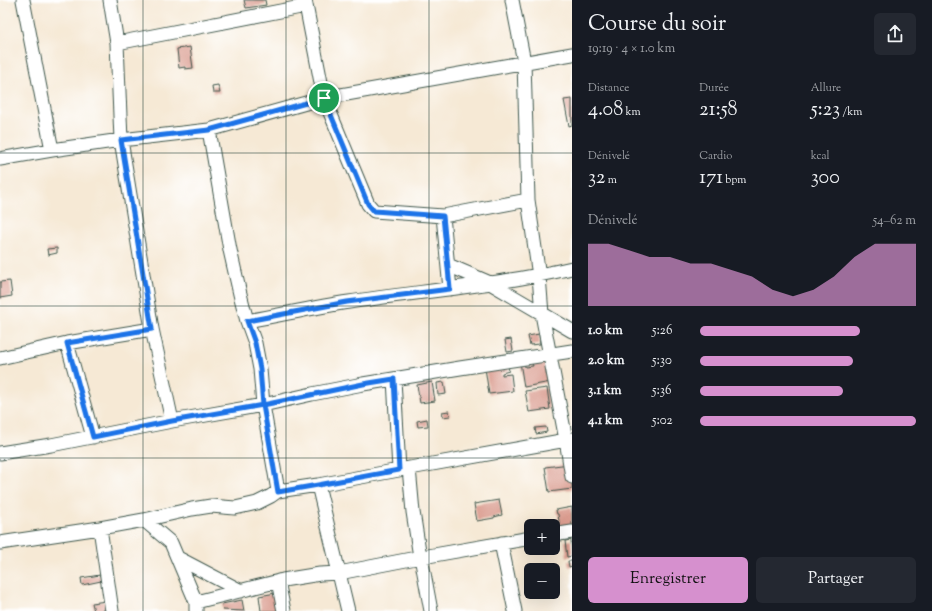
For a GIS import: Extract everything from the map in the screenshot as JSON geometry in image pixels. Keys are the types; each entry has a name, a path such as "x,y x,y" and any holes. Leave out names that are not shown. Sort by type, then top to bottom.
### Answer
{"street":[{"path":"23,0 52,150"},
{"path":"110,0 117,43 121,140 152,329 172,421"},
{"path":"512,0 524,62 528,200 539,276 542,314 569,439 572,477"},
{"path":"117,43 306,3 324,98 368,204 374,211 443,216 528,200"},
{"path":"0,159 121,140 209,130 324,98 572,54"},
{"path":"209,130 230,250 247,321 255,343 260,369 263,405 278,492"},
{"path":"443,216 450,289"},
{"path":"448,265 490,283 572,331"},
{"path":"247,321 347,302 539,276 572,268"},
{"path":"0,358 67,343 152,329"},
{"path":"67,343 93,437"},
{"path":"0,453 51,445 263,405 363,384 572,351"},
{"path":"394,379 404,469 431,611"},
{"path":"0,543 100,528 211,506 235,508 257,503 278,492 569,439"},
{"path":"318,485 348,611"},
{"path":"144,520 172,543 196,607 240,591 278,581 320,574 339,573 524,539"},
{"path":"100,528 112,611"},
{"path":"560,534 572,532"},
{"path":"501,543 515,611"},
{"path":"178,558 240,591"},
{"path":"278,581 284,611"}],"building":[{"path":"244,0 265,0 266,5 246,8"},
{"path":"190,47 193,68 179,68 177,49"},
{"path":"218,85 220,93 213,93 212,86"},
{"path":"572,99 572,125 569,126 564,100"},
{"path":"57,248 57,253 48,255 47,249"},
{"path":"10,281 12,296 0,298 0,282"},
{"path":"539,334 540,344 530,345 528,336"},
{"path":"511,339 513,351 507,352 505,340"},
{"path":"524,361 525,367 533,366 532,363 546,361 556,381 524,387 520,362"},
{"path":"508,365 509,371 502,373 502,375 511,374 513,391 489,394 485,368"},
{"path":"432,382 435,401 420,403 417,385"},
{"path":"444,382 446,394 438,395 437,383"},
{"path":"547,388 550,409 529,412 525,391"},
{"path":"449,411 450,416 443,417 442,412"},
{"path":"427,419 428,426 418,427 417,421"},
{"path":"546,427 547,432 536,434 535,428"},
{"path":"570,464 572,489 549,492 545,467"},
{"path":"499,500 502,515 477,521 474,504"},
{"path":"572,507 572,527 560,529 560,519 559,519 556,510"},
{"path":"571,540 572,556 567,557 565,541"},
{"path":"568,561 572,561 572,566 569,567"},
{"path":"100,575 101,581 82,585 81,578"},
{"path":"276,593 280,611 261,611 259,596"},
{"path":"242,600 244,611 223,610 222,604"},
{"path":"106,601 107,610 94,611 92,603"}],"route":[{"path":"324,98 209,130 121,140 152,329 67,343 93,437 263,405 278,492 399,470 394,379 312,394 263,405 260,369 255,343 247,321 347,302 450,289 443,216 374,211 368,204 324,98"}]}
